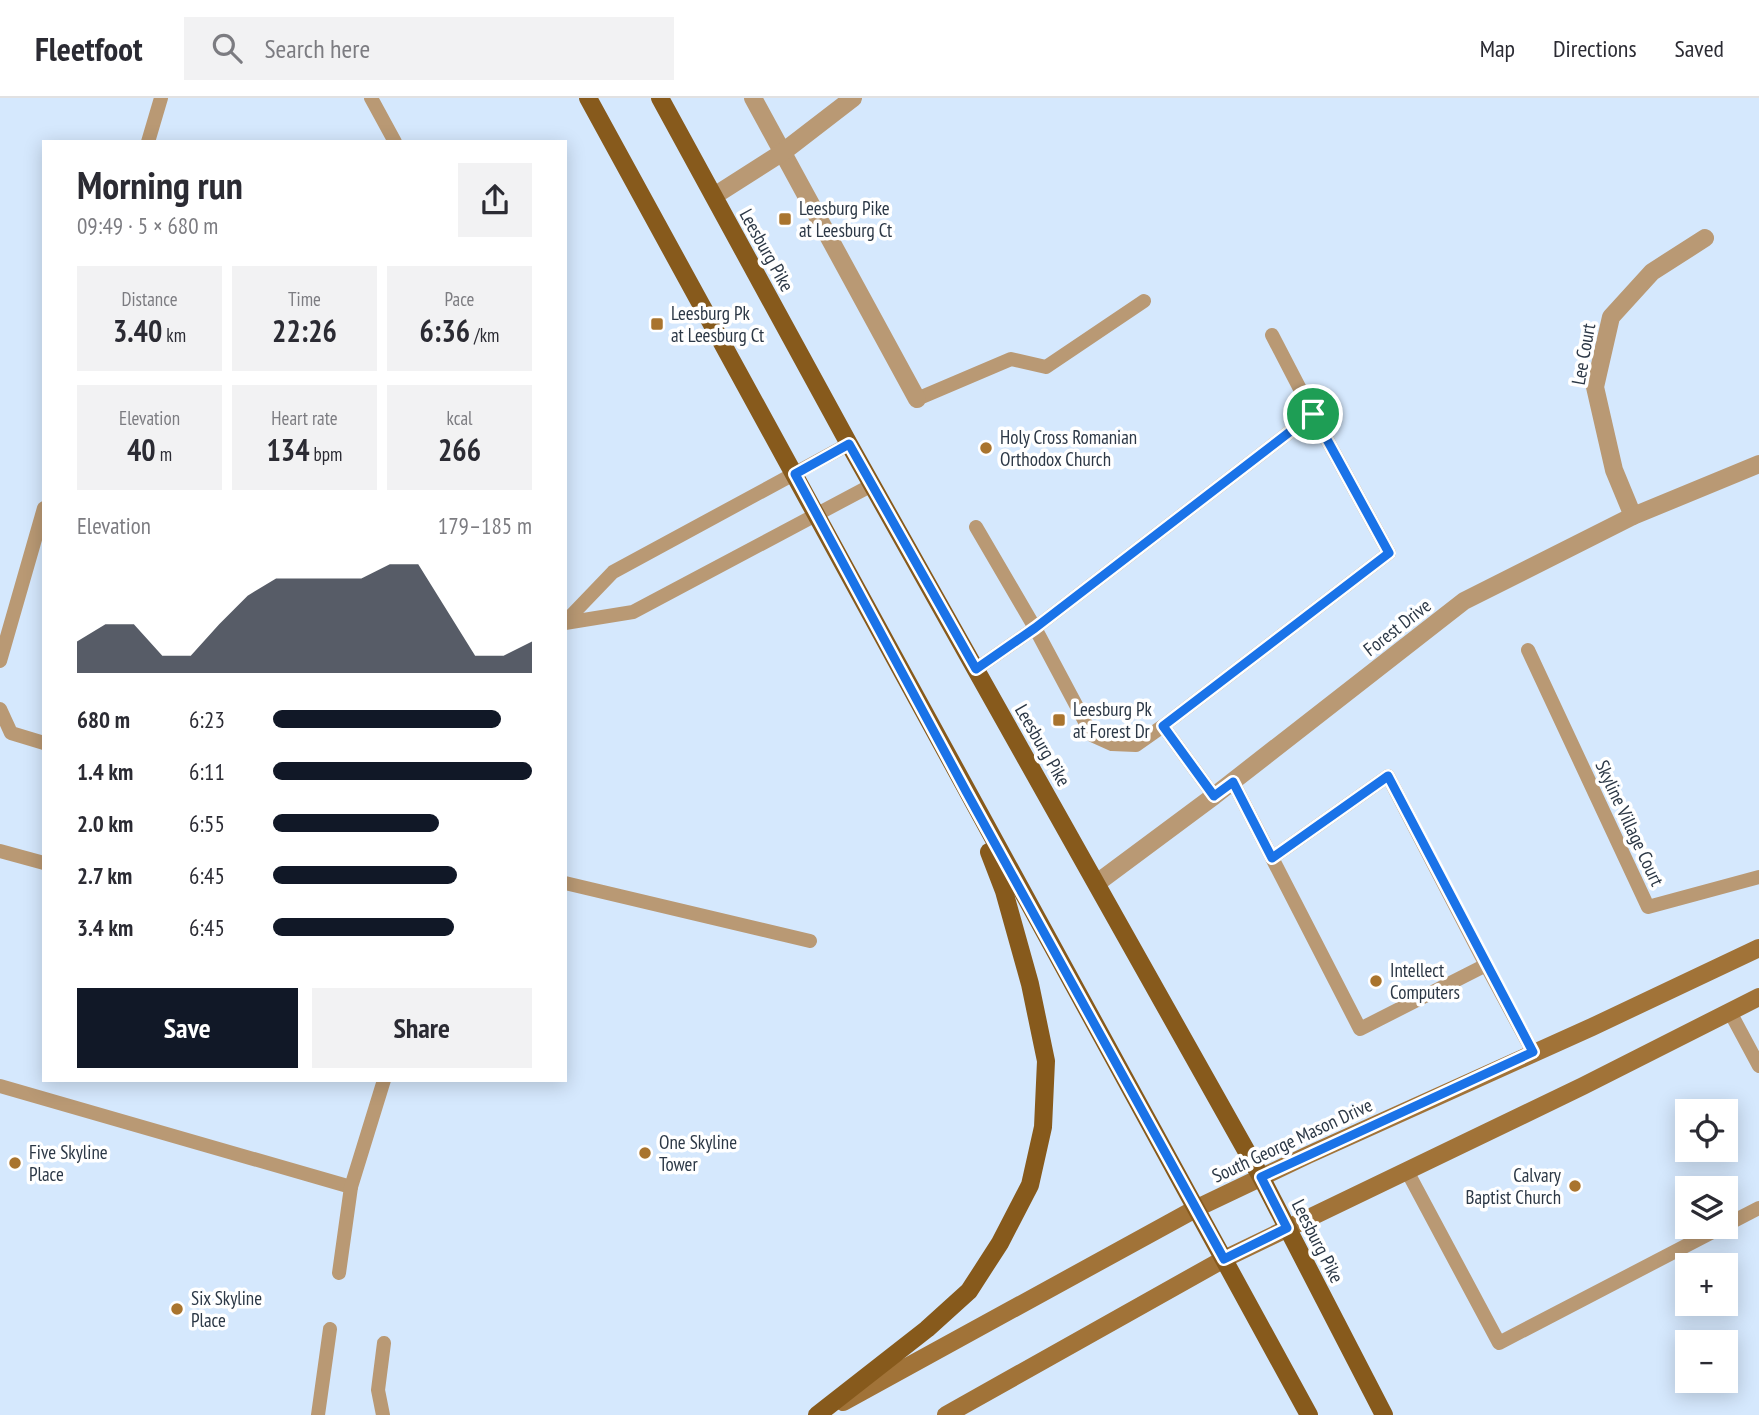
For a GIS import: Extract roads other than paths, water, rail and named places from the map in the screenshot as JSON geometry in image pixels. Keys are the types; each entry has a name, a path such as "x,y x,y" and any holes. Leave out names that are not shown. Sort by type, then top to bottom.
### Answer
{"main road":[{"path":"588,98 1309,1415"},
{"name":"Leesburg Pike","path":"660,98 849,444 1261,1177 1384,1415"},
{"path":"818,1415 927,1329 969,1291 1000,1243 1030,1185 1043,1127 1046,1060 1030,984 1004,891 967,793"},
{"name":"South George Mason Drive","path":"818,1415 1197,1208 1759,948"},
{"path":"946,1415 1224,1259 1759,997"}],"street":[{"path":"754,98 917,399"},
{"path":"714,197 783,152 853,98"},
{"name":"Lee Court","path":"1633,516 1614,470 1595,387 1611,317 1652,272 1704,238"},
{"name":"Forest Drive","path":"1097,883 1233,782 1464,601 1633,516 1759,464"}],"lane":[{"path":"149,140 161,98"},
{"path":"371,98 395,140"},
{"path":"917,399 1011,359 1046,367 1144,301"},
{"path":"976,527 1092,734 1112,744 1136,745 1389,553 1272,335"},
{"path":"976,669 1035,628 1313,414"},
{"path":"567,620 612,572 849,444"},
{"path":"567,622 633,612 872,485"},
{"path":"0,661 42,515"},
{"name":"Skyline Village Court","path":"1528,650 1648,907 1759,877"},
{"path":"0,709 11,733 42,742"},
{"path":"1163,726 1214,796"},
{"path":"1272,858 1388,776 1533,1052"},
{"path":"1233,782 1360,1029 1486,965"},
{"path":"0,851 42,862"},
{"path":"567,883 810,941"},
{"path":"1730,1012 1759,1066"},
{"path":"339,1273 351,1187 383,1082"},
{"path":"0,1086 351,1187"},
{"path":"1407,1171 1499,1343 1699,1239"},
{"path":"1738,1219 1759,1208"},
{"path":"318,1415 330,1329"},
{"path":"383,1415 378,1390 384,1343"}],"place":[{"name":"Leesburg Pike at Leesburg Ct","path":"785,219"},
{"name":"Leesburg Pk at Leesburg Ct","path":"657,324"},
{"name":"Holy Cross Romanian Orthodox Church","path":"986,448"},
{"name":"Leesburg Pk at Forest Dr","path":"1059,720"},
{"name":"Intellect Computers","path":"1376,981"},
{"name":"One Skyline Tower","path":"645,1153"},
{"name":"Five Skyline Place","path":"15,1163"},
{"name":"Calvary Baptist Church","path":"1575,1186"},
{"name":"Six Skyline Place","path":"177,1309"}]}
